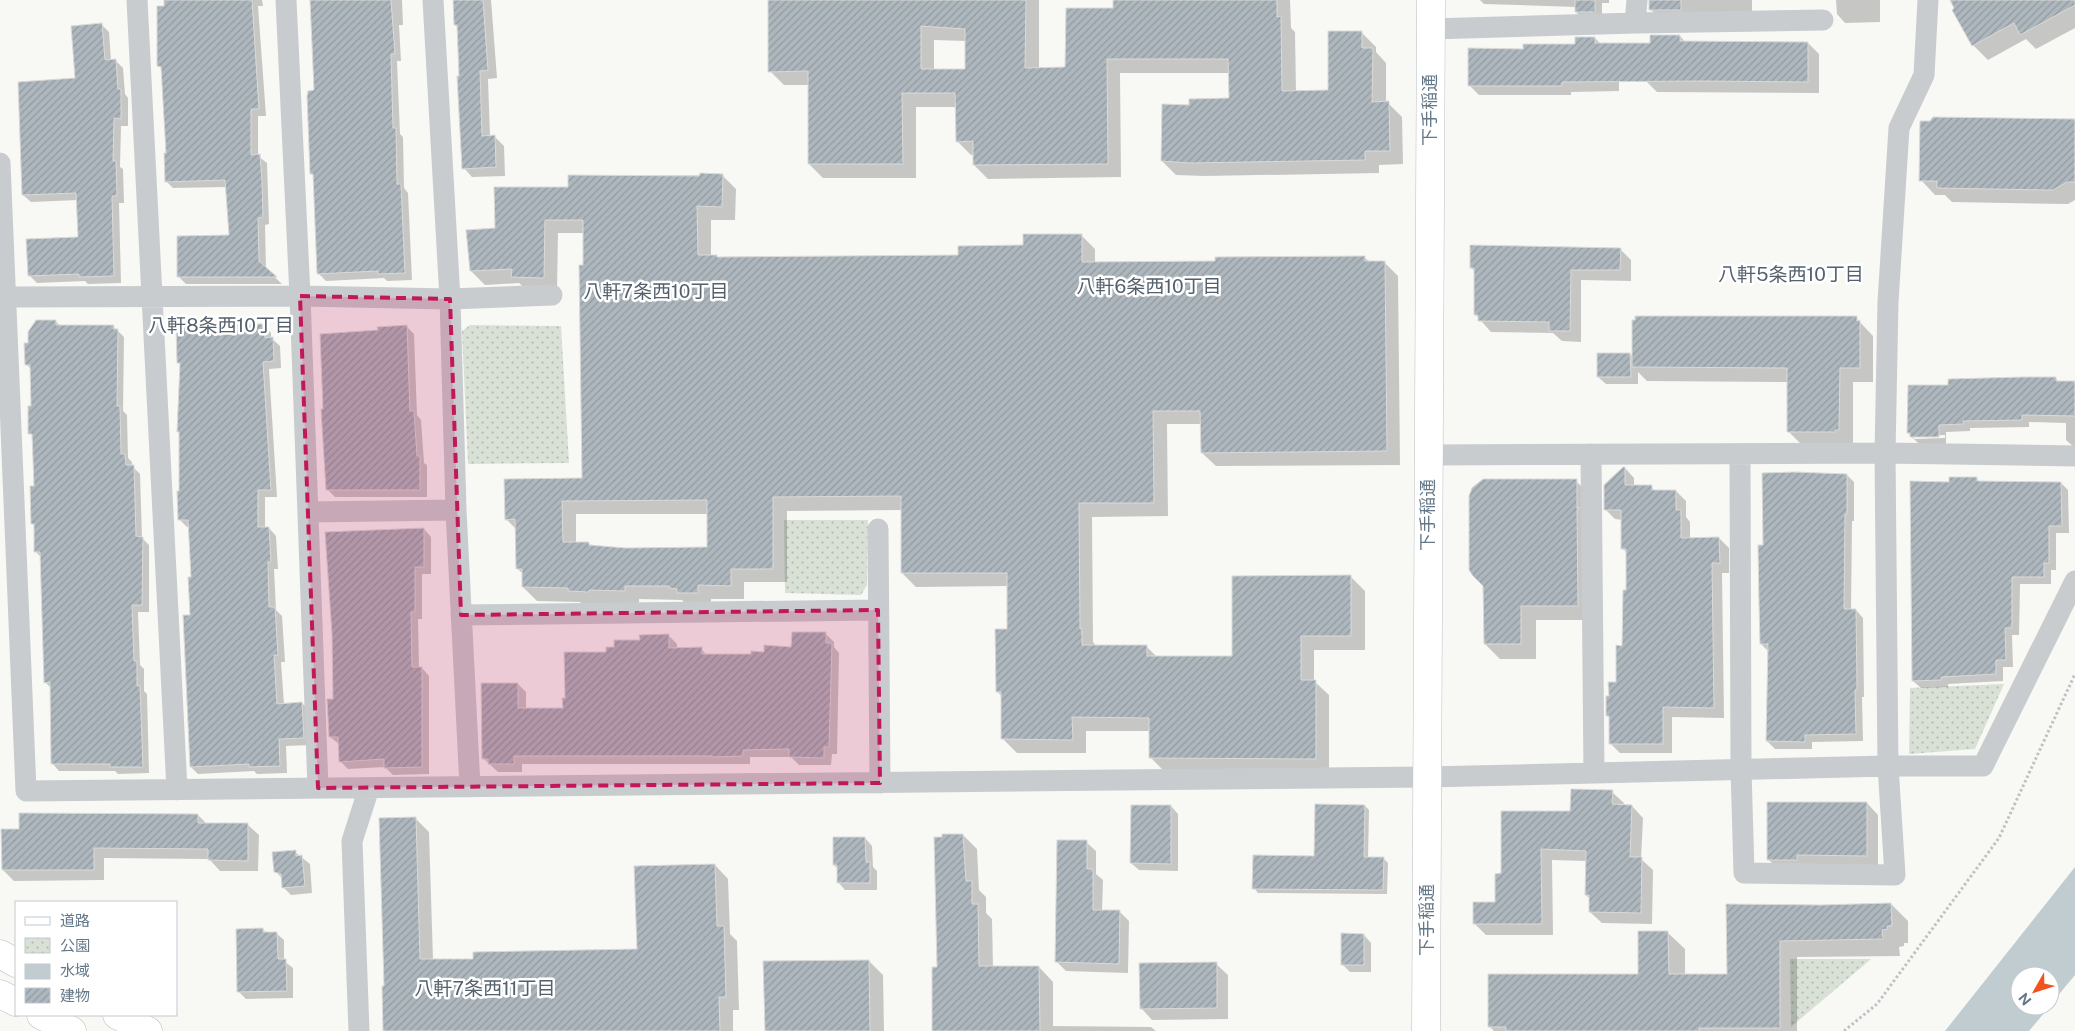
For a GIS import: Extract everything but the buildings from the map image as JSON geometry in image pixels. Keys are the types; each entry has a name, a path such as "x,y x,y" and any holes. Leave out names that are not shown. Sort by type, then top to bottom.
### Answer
{"main road":[{"name":"下手稲通","path":"1426,1031 1431,0"},
{"path":"0,954 15,962"},
{"path":"0,994 15,1002"},
{"path":"43,1016 72,1031"},
{"path":"118,1016 148,1031"}],"street":[{"path":"137,0 177,790"},
{"path":"286,0 300,296 318,788"},
{"path":"433,0 450,299 456,510 470,787"},
{"path":"1635,22 1637,0"},
{"path":"1740,454 1741,769 1744,873 1895,875 1888,766 1885,453 1888,302 1899,128 1924,75 1928,0"},
{"path":"1430,29 1635,22 1823,20"},
{"path":"0,163 26,791 1427,777 1888,766 1984,766 2075,581"},
{"path":"6,297 300,296 450,299 552,294"},
{"path":"1428,455 1885,453 2075,456"},
{"path":"1591,454 1594,773"},
{"path":"308,512 456,510"},
{"path":"878,529 880,783"},
{"path":"461,615 878,610"},
{"path":"360,1031 352,841 369,788"}],"path":[{"path":"1844,1031 1877,1004 1999,838 2075,674"}],"highlighted area":[{"path":"300,296 450,299 461,615 878,610 880,783 318,788"}],"green space":[{"path":"470,325 561,326 569,463 468,464 462,331"},
{"path":"784,520 868,520 867,585 861,595 785,593"},
{"path":"2004,684 1975,749 1909,754 1910,688"},
{"path":"1790,959 1871,959 1791,1027"}],"water":[{"path":"2075,867 2075,975 2060,993 2060,966 2010,966 2010,1016 2042,1016 2029,1031 1945,1031"}],"district":[{"name":"八軒5条西10丁目","path":"1791,274"},
{"name":"八軒6条西10丁目","path":"1149,286"},
{"name":"八軒7条西10丁目","path":"656,291"},
{"name":"八軒8条西10丁目","path":"221,325"},
{"name":"八軒7条西11丁目","path":"485,988"}]}
